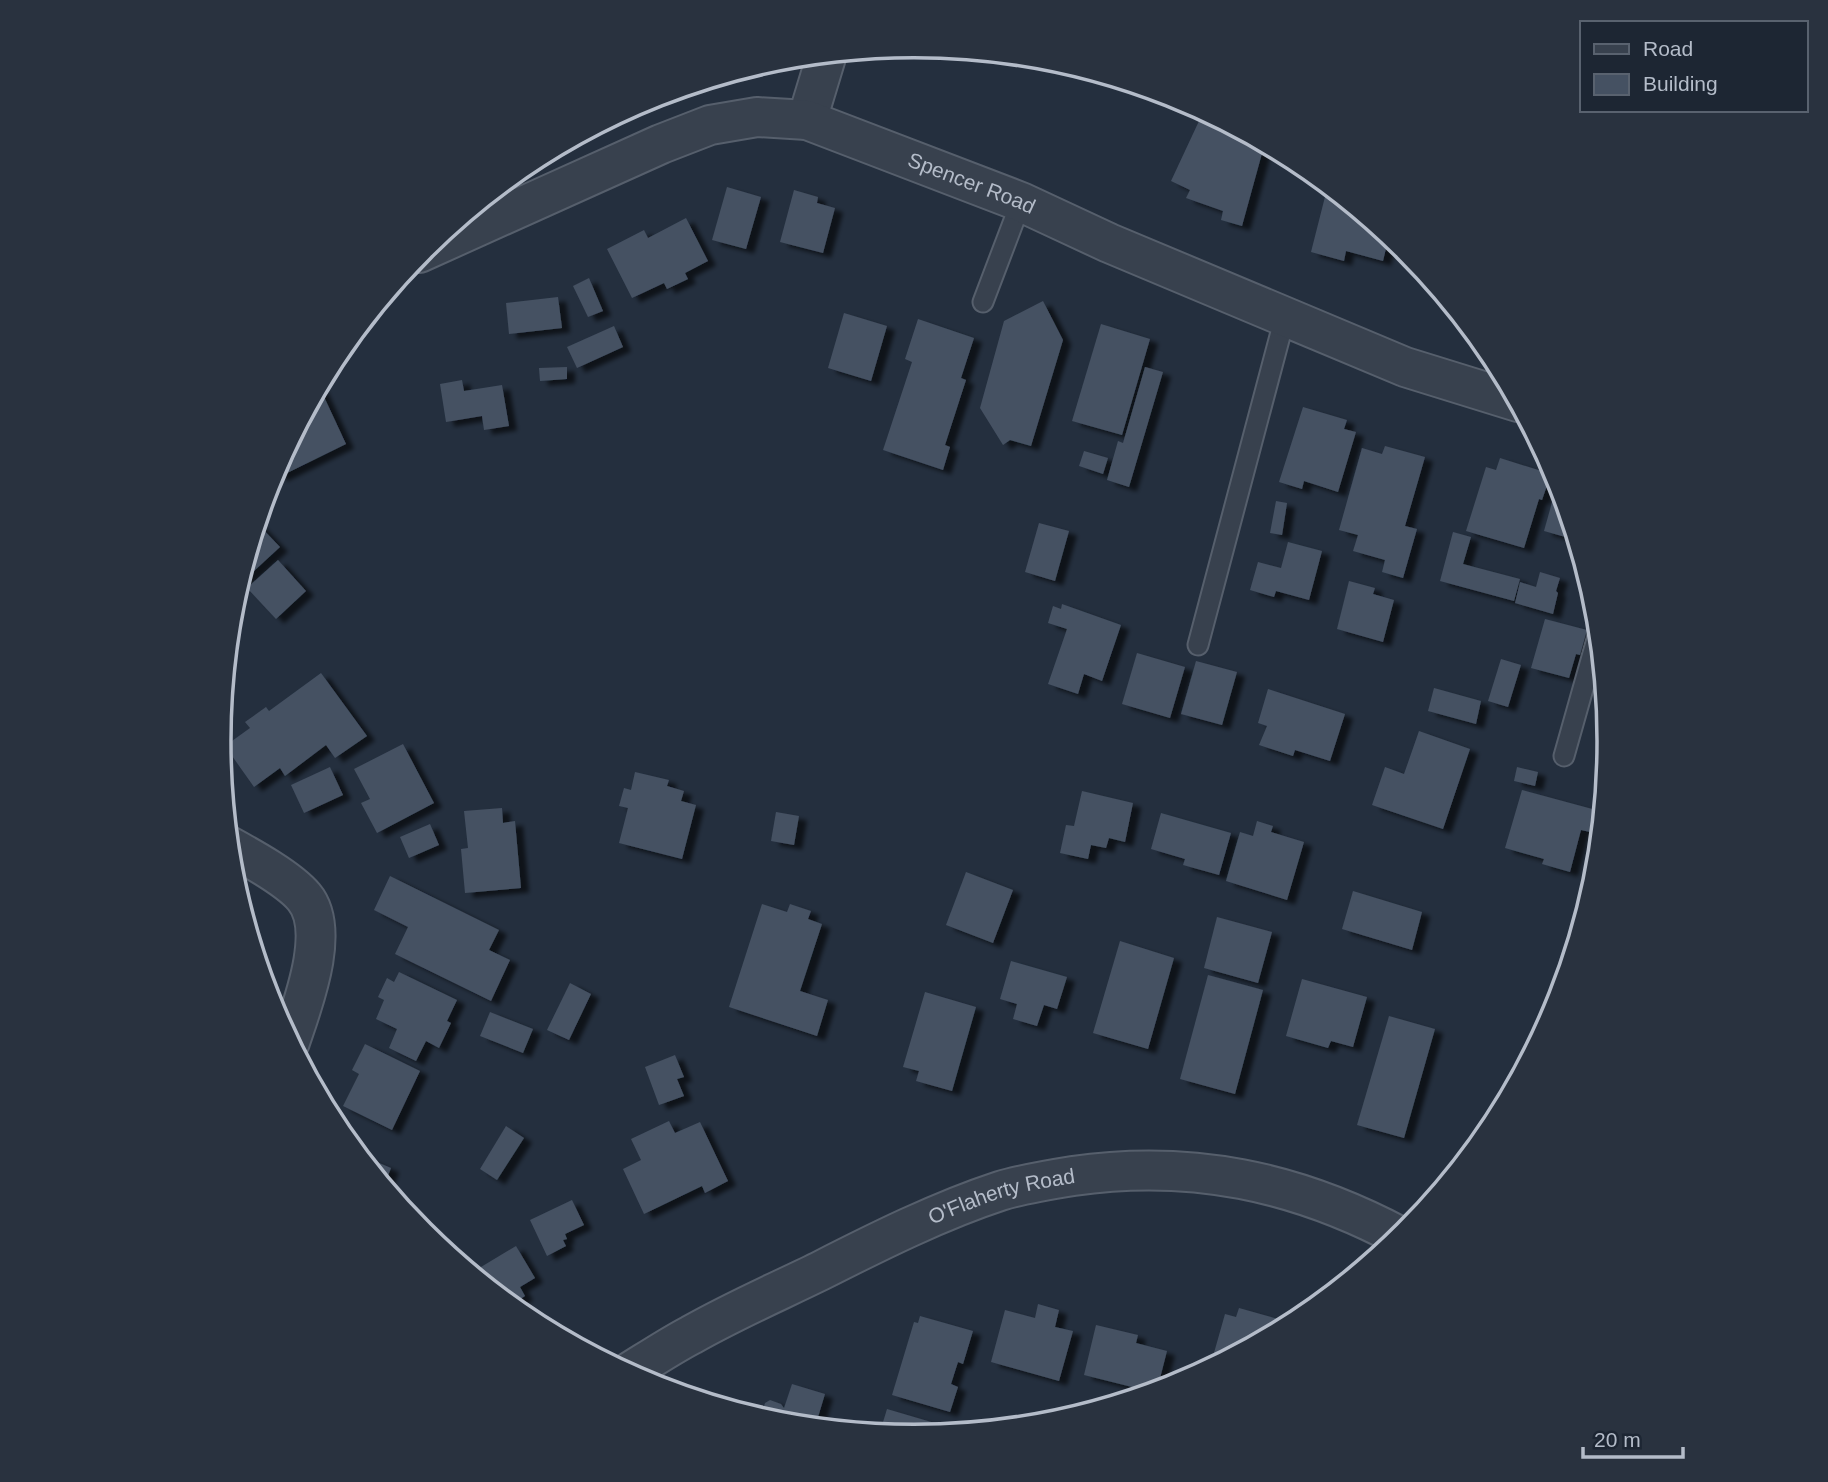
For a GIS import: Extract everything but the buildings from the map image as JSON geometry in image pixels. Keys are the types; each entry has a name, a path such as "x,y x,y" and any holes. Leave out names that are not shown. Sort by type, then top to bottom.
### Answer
{"street":[{"path":"807,120 824,64"},
{"name":"Spencer Road","path":"452,238 661,144 710,125 757,117 807,120 1021,202 1109,243 1405,367 1505,398"},
{"path":"241,853 296,888 312,910 316,925 309,983 294,1028"},
{"name":"O'Flaherty Road","path":"639,1366 692,1334 866,1248 1000,1191 1046,1181 1111,1171 1169,1170 1220,1174 1269,1184 1336,1206 1389,1231"}],"lane":[{"path":"982,302 1021,202"},
{"path":"1198,645 1285,317"},
{"path":"1564,756 1592,658"}]}
